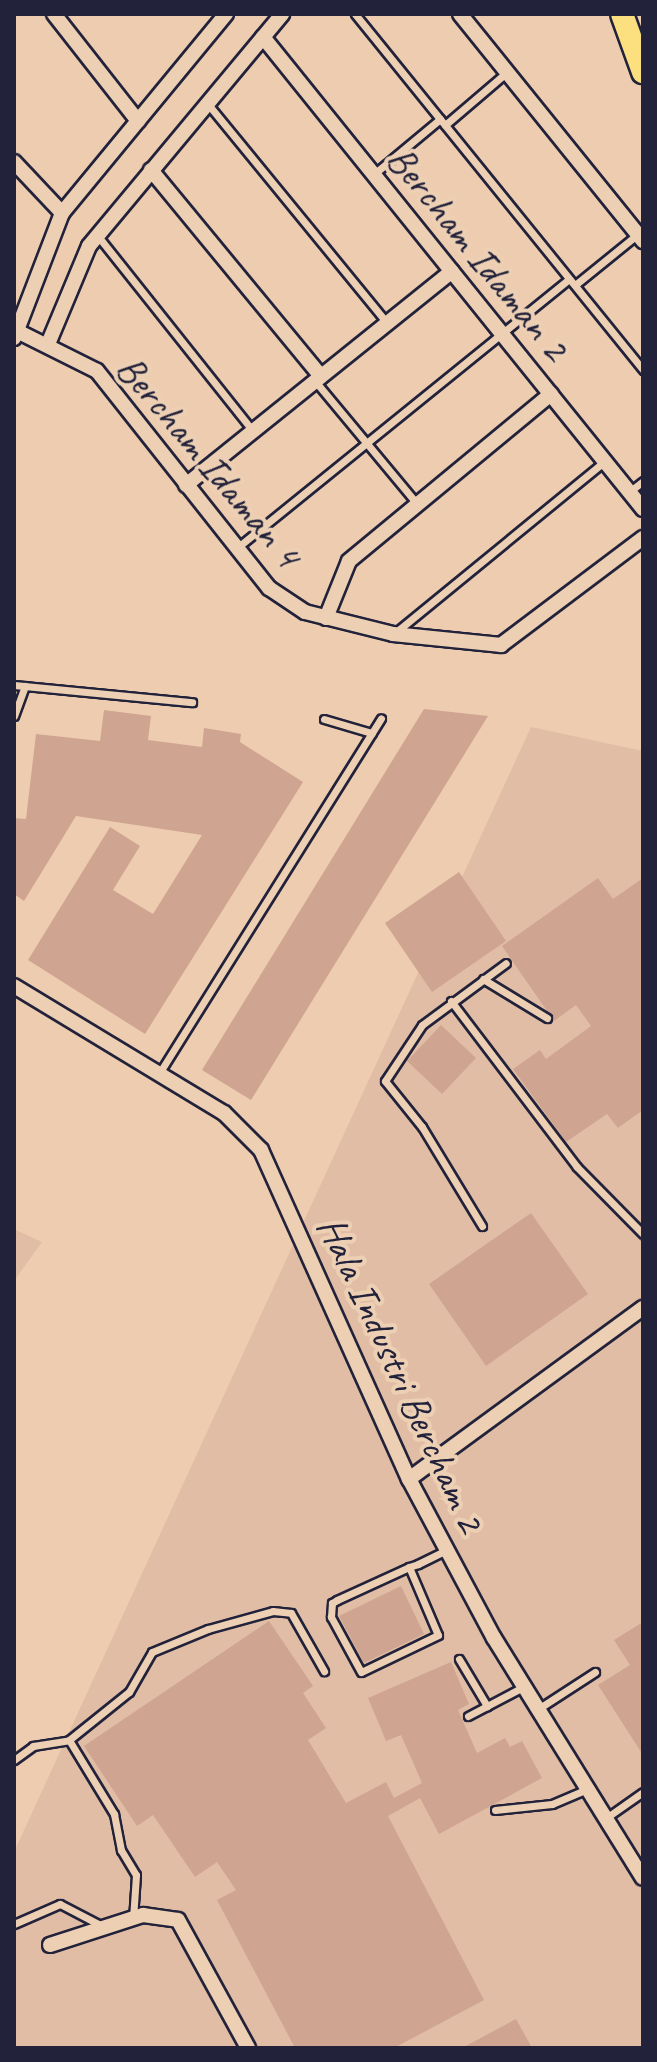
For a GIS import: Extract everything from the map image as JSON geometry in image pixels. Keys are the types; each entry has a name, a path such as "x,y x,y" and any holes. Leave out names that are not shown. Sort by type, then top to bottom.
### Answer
{"main road":[{"path":"622,14 643,72"}],"street":[{"path":"54,14 138,121"},
{"path":"48,344 97,235 282,14"},
{"path":"460,14 640,237"},
{"path":"15,335 62,213 221,16"},
{"name":"Bercham Idaman 2","path":"263,37 643,509"},
{"path":"14,162 62,213"},
{"path":"151,170 318,378"},
{"path":"186,485 452,271"},
{"name":"Bercham Idaman 4","path":"15,335 48,344 97,371 236,549 286,603 326,618 393,634 501,645 643,538"},
{"path":"326,618 349,561 551,394"},
{"name":"Hala Industri Bercham 2","path":"14,986 160,1072 248,1131 261,1150 409,1479 523,1687 643,1878"},
{"path":"409,1479 643,1308"},
{"path":"50,1945 156,1914 185,1928 248,2048"}],"lane":[{"path":"355,14 643,370"},
{"path":"374,175 507,72"},
{"path":"207,103 387,323"},
{"path":"97,235 253,431"},
{"path":"236,549 502,333 640,237"},
{"path":"318,378 366,443 419,505"},
{"path":"393,634 605,461"},
{"path":"629,492 643,481"},
{"path":"14,685 192,702"},
{"path":"14,716 25,686"},
{"path":"160,1072 381,718"},
{"path":"324,719 372,733"},
{"path":"482,1226 422,1127 385,1081 422,1025 506,963"},
{"path":"483,979 547,1018"},
{"path":"451,1001 577,1167 643,1234"},
{"path":"409,1567 438,1635 361,1672 330,1608 409,1567 447,1550"},
{"path":"14,1760 33,1746 69,1740 116,1706 159,1648 273,1611 298,1618 324,1671"},
{"path":"459,1659 487,1706"},
{"path":"537,1710 595,1672"},
{"path":"468,1716 523,1687"},
{"path":"69,1740 114,1814 121,1850 136,1875 133,1919"},
{"path":"495,1810 552,1804 588,1789"},
{"path":"606,1818 643,1792"},
{"path":"14,1924 60,1904 106,1928"}],"shaded area":[{"path":"531,727 643,751 643,2048 14,2048 14,1852"},
{"path":"14,1229 42,1242 14,1281"}],"building":[{"path":"424,709 488,716 251,1100 202,1070"},
{"path":"104,710 151,716 148,740 202,747 204,728 241,734 240,742 303,782 145,1034 28,960 110,827 140,846 113,890 153,914 202,835 76,816 24,901 14,894 14,818 26,819 36,734 100,741"},
{"path":"459,872 506,941 432,992 385,923"},
{"path":"598,878 613,899 643,878 643,1110 618,1128 607,1114 566,1142 513,1069 540,1050 546,1059 591,1026 576,1005 554,1021 502,946"},
{"path":"441,1025 476,1058 442,1094 407,1061"},
{"path":"531,1213 588,1294 486,1366 429,1284"},
{"path":"401,1586 424,1634 364,1663 339,1616"},
{"path":"269,1621 313,1686 303,1693 326,1728 308,1740 346,1803 386,1782 394,1798 422,1783 401,1735 386,1741 368,1698 451,1662 469,1704 458,1710 477,1753 505,1738 510,1747 522,1741 542,1778 439,1834 420,1798 388,1816 484,2000 394,2048 295,2048 217,1900 236,1890 217,1862 195,1877 153,1815 137,1826 84,1746"},
{"path":"643,1622 643,1755 598,1685 630,1665 614,1640"},
{"path":"516,2019 532,2048 462,2048"}]}
